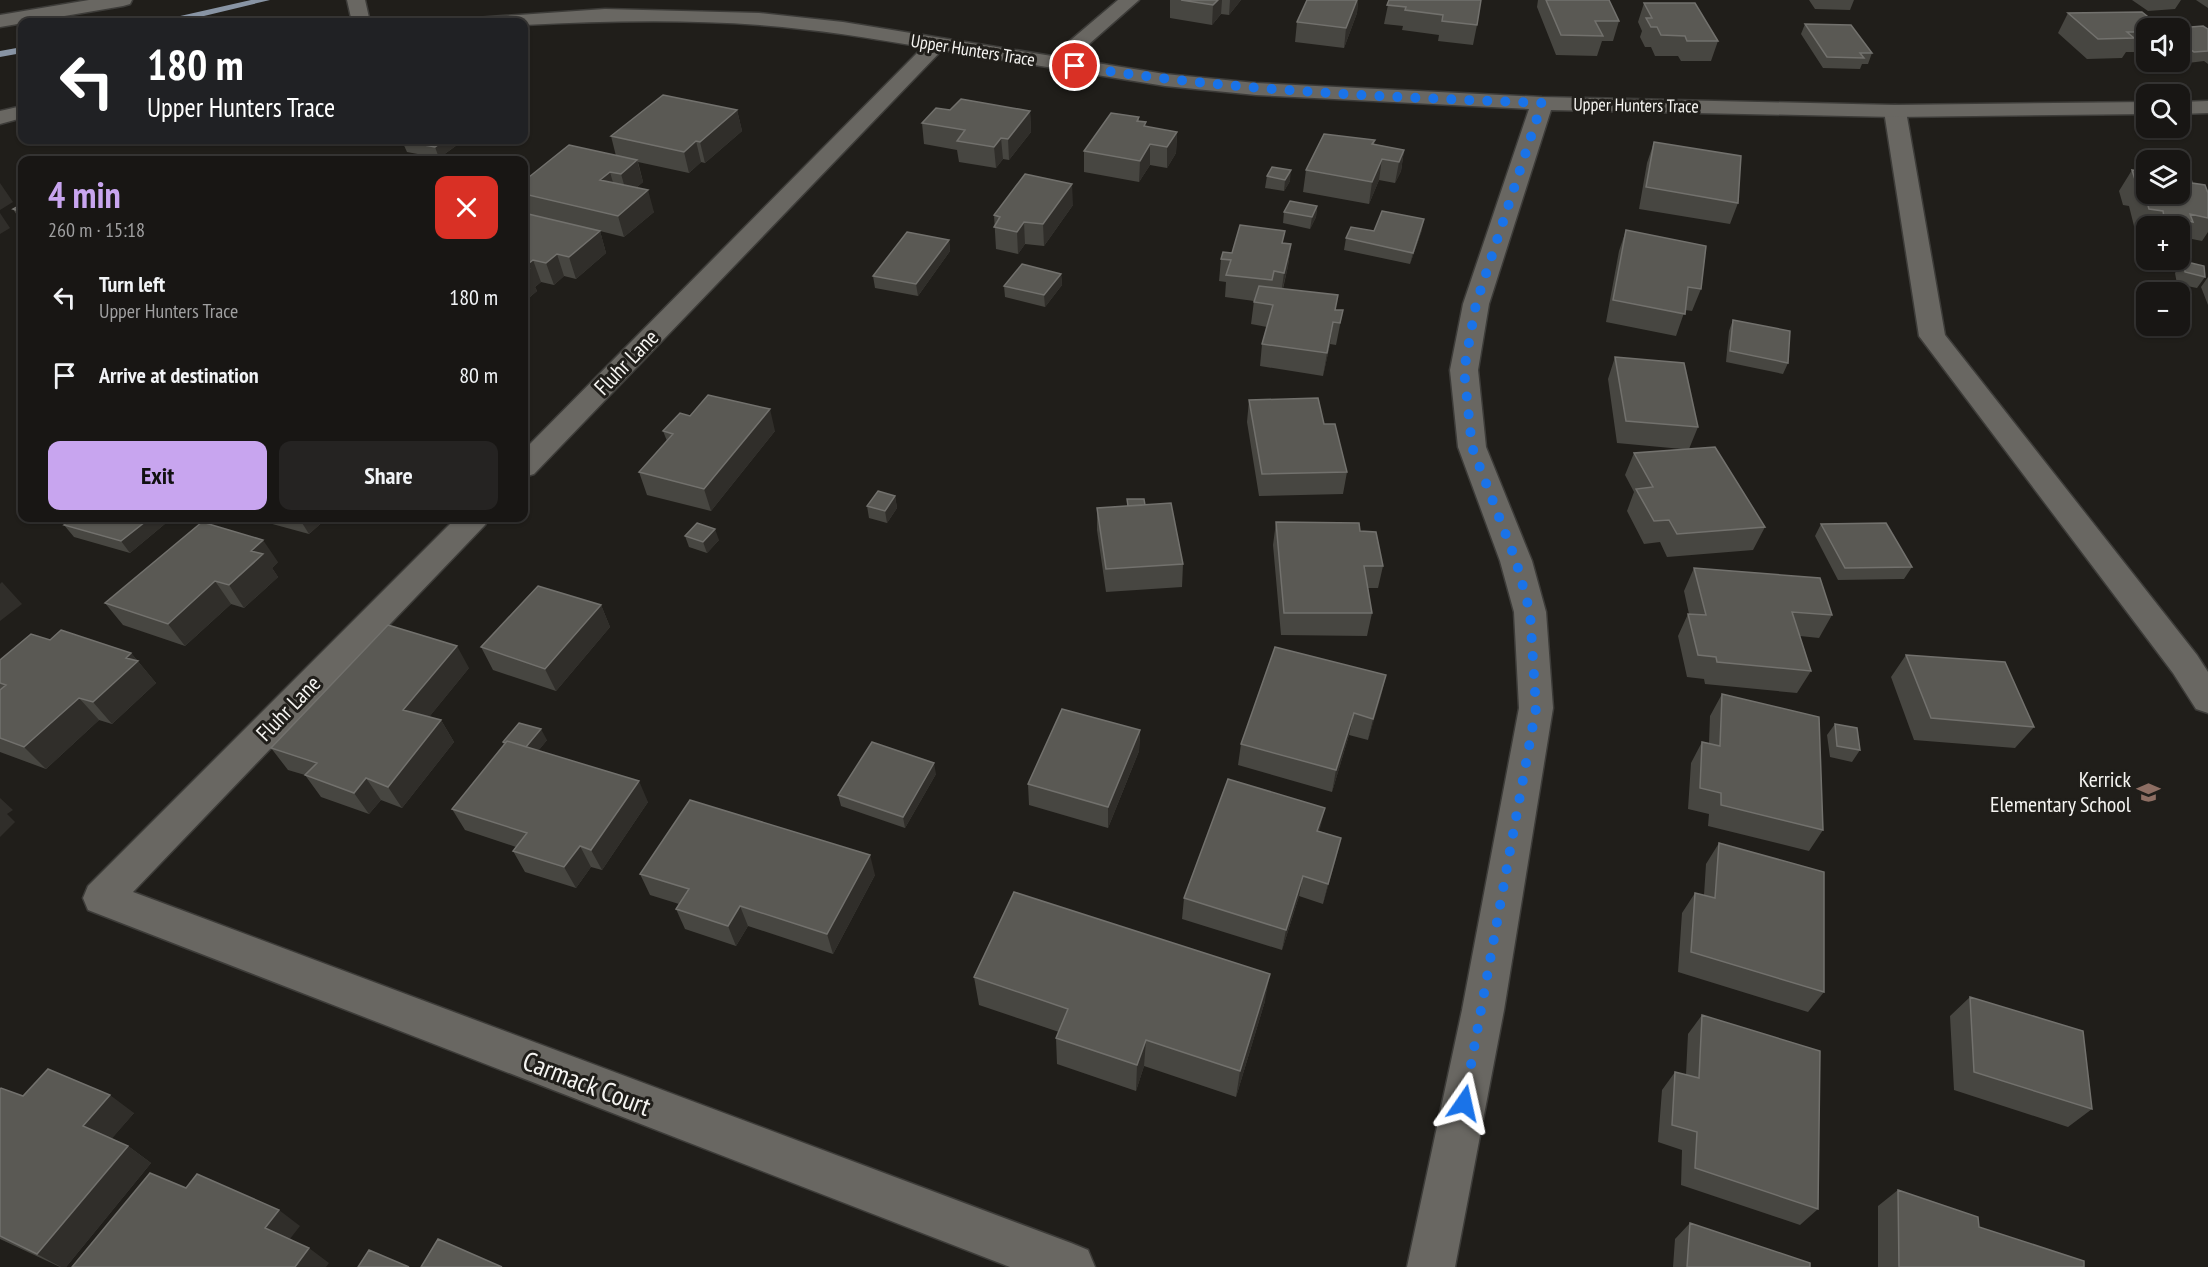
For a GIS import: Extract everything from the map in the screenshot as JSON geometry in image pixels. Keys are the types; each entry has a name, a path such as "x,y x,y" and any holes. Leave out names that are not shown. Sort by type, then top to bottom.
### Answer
{"street":[{"path":"0,21 123,0"},
{"path":"356,0 360,18"},
{"path":"1055,63 1130,0"},
{"name":"Upper Hunters Trace","path":"528,19 605,15 729,18 834,27 1156,79 1256,89 1542,103 1895,111 2136,108"},
{"name":"Fluhr Lane","path":"528,463 936,45"},
{"path":"1431,1267 1483,1010 1536,708 1530,612 1516,561 1472,447 1464,370 1476,304 1542,103"},
{"path":"2190,108 2208,107"},
{"path":"1895,111 1932,336 2185,664 2208,700"},
{"path":"0,118 18,113"},
{"name":"Fluhr Lane","path":"102,898 470,522"},
{"name":"Carmack Court","path":"102,898 1071,1267"}],"building":[{"path":"1181,0 1218,0 1213,5"},
{"path":"1307,0 1357,0 1346,28 1297,22"},
{"path":"1389,0 1481,0 1477,25 1442,21 1443,15 1387,5"},
{"path":"1546,0 1609,0 1619,21 1595,21 1603,36 1561,35"},
{"path":"1644,3 1695,3 1718,41 1687,41 1685,36 1661,35 1657,27 1651,27 1646,18 1652,18"},
{"path":"2142,12 2150,18 2136,18 2136,32 2127,32 2134,38 2098,39 2068,13"},
{"path":"1805,24 1851,25 1872,53 1860,53 1864,58 1827,57"},
{"path":"2203,26 2208,29 2208,51 2194,52 2190,49 2190,27"},
{"path":"663,95 737,110 700,142 696,141 684,152 611,136"},
{"path":"961,99 1030,111 1008,139 1001,138 994,147 957,141 965,130 922,123 936,108 950,110"},
{"path":"1111,113 1139,117 1137,121 1146,122 1144,126 1177,132 1167,147 1150,144 1140,161 1084,151"},
{"path":"1324,134 1375,140 1372,144 1404,150 1399,162 1382,159 1372,182 1306,170"},
{"path":"1654,142 1741,156 1738,203 1646,187"},
{"path":"418,144 439,144 435,147"},
{"path":"569,145 637,160 621,174 610,172 600,180 648,190 618,216 528,195 528,178"},
{"path":"1272,167 1291,170 1285,180 1267,176"},
{"path":"2132,170 2136,171 2136,183"},
{"path":"1025,174 1072,184 1043,224 1024,222 1017,232 994,227 1000,217 994,215"},
{"path":"2190,179 2192,183 2205,185 2208,193 2208,218 2190,214 2193,222 2190,221 2190,216 2164,216 2163,211 2149,209 2148,204 2190,204"},
{"path":"1290,201 1317,206 1312,217 1284,212"},
{"path":"1382,211 1424,219 1413,253 1346,238 1351,227 1374,231"},
{"path":"528,214 600,231 569,257 557,254 546,263 533,260 528,264"},
{"path":"1240,225 1285,231 1282,243 1291,244 1284,273 1274,271 1272,280 1226,275 1231,260 1221,259 1223,252 1232,253"},
{"path":"1626,230 1706,246 1701,289 1688,287 1685,314 1613,300"},
{"path":"907,232 949,240 916,284 873,276"},
{"path":"2190,263 2204,266 2205,277 2185,270 2190,270"},
{"path":"1022,264 1061,274 1044,295 1004,286"},
{"path":"1259,286 1338,295 1335,310 1343,310 1340,323 1333,322 1327,353 1262,344 1273,305 1254,302"},
{"path":"1733,320 1790,331 1788,363 1730,351"},
{"path":"1615,357 1684,363 1698,427 1626,421"},
{"path":"708,395 770,409 704,489 639,472 673,434 663,431 680,413 690,416"},
{"path":"1318,398 1324,424 1335,424 1347,472 1262,474 1249,400"},
{"path":"1715,447 1765,527 1677,534 1669,520 1654,521 1636,489 1653,487 1634,453"},
{"path":"878,491 895,496 885,511 867,506"},
{"path":"1127,499 1144,499 1145,505 1128,506"},
{"path":"1171,503 1183,564 1106,569 1097,508"},
{"path":"68,522 145,522 121,541 64,525"},
{"path":"202,522 263,540 251,551 263,554 229,585 215,581 168,624 105,603"},
{"path":"1276,522 1359,523 1360,531 1376,532 1383,566 1364,566 1372,613 1284,613"},
{"path":"697,523 715,529 703,542 685,536"},
{"path":"1886,523 1912,567 1845,568 1821,524"},
{"path":"1694,568 1820,578 1832,615 1792,612 1811,671 1717,662 1716,657 1698,655 1688,614 1706,615"},
{"path":"538,586 601,605 545,669 481,647"},
{"path":"388,625 457,646 403,710 441,720 388,787 366,778 354,793 305,775 317,763 271,748"},
{"path":"61,630 131,653 126,658 138,661 93,702 79,698 24,747 0,738 0,690 6,685 0,683 0,660 31,634 50,640"},
{"path":"1275,647 1386,675 1373,719 1354,713 1336,770 1241,744"},
{"path":"1906,655 2005,662 2034,727 1931,718"},
{"path":"1722,694 1819,717 1823,830 1721,805 1721,793 1700,788 1702,742 1720,746"},
{"path":"1062,709 1140,730 1108,807 1028,784"},
{"path":"519,723 541,729 526,747 507,741 503,742"},
{"path":"1835,724 1857,728 1860,750 1837,746"},
{"path":"507,741 639,781 591,850 580,846 564,867 513,851 527,833 452,809"},
{"path":"872,742 934,763 903,817 838,795"},
{"path":"1228,779 1325,808 1317,831 1341,838 1328,884 1303,876 1286,930 1184,898"},
{"path":"690,800 870,855 827,934 740,906 728,926 676,909 689,889 640,874"},
{"path":"1719,843 1824,872 1824,992 1691,952 1695,893 1715,898"},
{"path":"1014,892 1270,974 1240,1071 1146,1040 1137,1065 1056,1038 1068,1009 974,977"},
{"path":"1970,997 2083,1031 2092,1109 1974,1072"},
{"path":"1702,1015 1820,1051 1818,1209 1695,1168 1697,1132 1672,1125 1675,1072 1699,1078"},
{"path":"48,1069 110,1095 83,1126 128,1146 37,1254 0,1236 0,1089 23,1096"},
{"path":"150,1173 186,1188 197,1174 279,1210 265,1228 309,1248 295,1267 72,1267"},
{"path":"1898,1190 1978,1217 1979,1227 2084,1261 2084,1267 1899,1267"},
{"path":"1690,1223 1810,1263 1810,1267 1687,1267"},
{"path":"438,1239 502,1267 421,1267"},
{"path":"369,1250 409,1267 358,1267"}],"waterway":[{"path":"185,18 265,0"},
{"path":"0,54 18,51"}],"place":[{"name":"Kerrick Elementary School","path":"2149,792"}],"route":[{"path":"1075,66 1165,80 1256,89 1542,103 1476,304 1464,370 1472,447 1516,561 1530,612 1536,708 1483,1010 1464,1103"}]}
